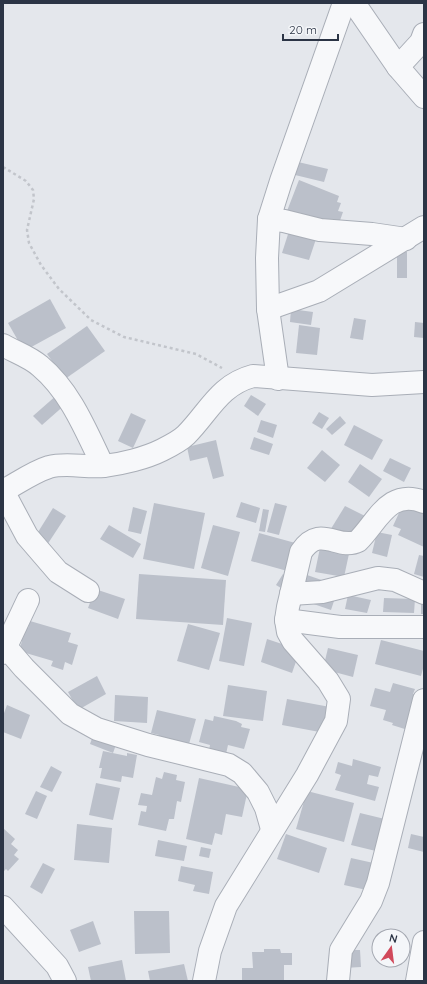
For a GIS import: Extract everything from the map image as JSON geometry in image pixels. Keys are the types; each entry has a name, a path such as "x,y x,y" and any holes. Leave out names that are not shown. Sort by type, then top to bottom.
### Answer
{"street":[{"path":"278,379 268,309 266,258 269,219 344,3"},
{"path":"354,3 398,67 424,97"},
{"path":"398,67 421,42 424,34"},
{"path":"269,219 284,221 320,230 372,234 406,239"},
{"path":"268,309 319,291 424,227"},
{"path":"3,346 39,365 57,382 76,409 103,466"},
{"path":"88,591 58,572 27,536 3,491 50,467 74,464 103,466 133,460 161,450 185,436 209,406 229,387 239,380 253,376 278,379 372,384 424,382"},
{"path":"204,981 210,951 226,906 307,775 336,721 338,699 328,681 293,641 288,632 286,620 301,552 306,545 314,539 327,539 353,544 365,534 388,504 409,498 424,502"},
{"path":"291,594 322,592 378,578 395,580 424,593"},
{"path":"28,600 4,650 70,714 97,729 148,745 229,765 242,773 258,792 266,808 272,830"},
{"path":"286,620 340,627 424,628"},
{"path":"338,981 341,950 371,901 378,883 424,700"},
{"path":"3,907 57,966 65,981"},
{"path":"417,981 424,942"}],"path":[{"path":"3,167 26,181 33,190 34,199 27,230 29,243 41,265 59,289 91,320 124,337 196,354 227,371 239,380"}],"building":[{"path":"298,162 328,169 324,182 295,175"},
{"path":"299,180 339,196 337,202 341,203 338,211 343,212 338,226 309,215 308,219 287,211"},
{"path":"290,228 317,236 309,260 282,253"},
{"path":"397,252 407,252 407,278 397,278"},
{"path":"50,299 66,328 24,351 8,323"},
{"path":"291,309 313,312 311,325 290,322"},
{"path":"354,318 366,320 363,340 350,338"},
{"path":"415,322 424,323 424,338 414,337"},
{"path":"299,325 320,328 317,355 296,353"},
{"path":"87,326 105,351 65,379 47,354"},
{"path":"58,394 67,403 42,425 33,416"},
{"path":"251,395 266,404 258,416 244,406"},
{"path":"319,412 329,418 322,429 312,423"},
{"path":"131,413 146,420 133,448 118,441"},
{"path":"340,416 346,423 332,435 326,429"},
{"path":"261,420 277,425 273,438 257,432"},
{"path":"354,425 383,440 372,460 344,445"},
{"path":"254,437 273,444 269,455 250,449"},
{"path":"216,440 224,476 213,479 207,457 190,461 187,447"},
{"path":"322,450 340,465 325,482 307,468"},
{"path":"390,458 411,468 404,482 383,471"},
{"path":"360,464 382,479 369,497 348,482"},
{"path":"241,502 260,508 256,523 236,517"},
{"path":"404,502 424,511 424,547 398,535 401,529 393,526"},
{"path":"154,503 205,513 194,569 143,559"},
{"path":"275,503 287,506 279,535 267,532"},
{"path":"345,506 365,516 353,539 329,532"},
{"path":"133,507 147,511 141,534 128,531"},
{"path":"53,508 66,516 47,545 35,537"},
{"path":"263,509 269,510 265,532 259,531"},
{"path":"109,525 141,544 133,558 100,539"},
{"path":"213,525 240,532 228,576 201,568"},
{"path":"377,532 392,535 387,557 372,553"},
{"path":"259,533 299,544 291,572 251,561"},
{"path":"321,543 350,549 344,577 315,572"},
{"path":"419,555 424,556 424,577 414,574"},
{"path":"139,574 226,580 223,625 136,619"},
{"path":"283,574 288,577 281,588 276,585"},
{"path":"307,575 339,586 331,610 299,599"},
{"path":"95,589 125,599 118,619 88,608"},
{"path":"348,595 371,600 367,613 345,609"},
{"path":"421,597 424,597 424,614 421,614"},
{"path":"384,598 415,599 414,613 383,612"},
{"path":"227,618 252,623 244,666 219,661"},
{"path":"30,621 71,633 68,642 78,645 72,665 65,662 63,670 51,666 53,661 19,651 22,641 19,641 23,626 28,628"},
{"path":"188,624 220,633 209,670 177,661"},
{"path":"267,639 300,650 292,673 261,662"},
{"path":"381,640 424,651 424,665 421,676 375,664"},
{"path":"328,648 358,655 353,677 323,669"},
{"path":"97,676 106,694 78,710 68,692"},
{"path":"393,683 415,689 413,694 422,696 408,730 392,725 393,723 383,720 386,710 370,706 375,688 390,692"},
{"path":"228,685 267,691 263,721 223,716"},
{"path":"115,695 148,697 147,723 114,721"},
{"path":"287,699 330,707 325,733 282,725"},
{"path":"7,705 30,715 21,739 3,732 3,716"},
{"path":"157,710 196,719 189,744 158,740 159,735 151,733"},
{"path":"214,716 236,721 242,724 241,727 250,729 244,749 228,745 226,754 209,750 210,745 199,742 205,719 213,721"},
{"path":"94,733 117,742 113,753 90,744"},
{"path":"103,751 127,756 127,753 137,755 133,778 122,776 121,782 100,778 102,768 99,768"},
{"path":"353,759 381,767 378,777 369,775 367,784 379,787 375,801 335,790 341,775 335,773 338,762 352,766"},
{"path":"51,766 62,772 52,792 40,787"},
{"path":"164,772 177,775 176,780 185,782 181,802 177,801 174,819 169,819 166,831 138,825 141,811 146,812 147,806 138,805 141,793 152,795 156,777 162,779"},
{"path":"199,778 248,789 242,817 226,814 222,835 215,833 212,845 186,839"},
{"path":"96,783 120,788 113,820 89,815"},
{"path":"36,791 47,796 37,819 25,814"},
{"path":"307,791 354,803 344,842 296,829"},
{"path":"360,813 389,820 380,852 351,845"},
{"path":"77,824 112,828 109,863 74,860"},
{"path":"3,828 15,839 11,844 18,850 14,855 19,859 8,871 6,869 3,872"},
{"path":"286,834 327,848 319,873 277,859"},
{"path":"411,834 424,837 424,852 408,848"},
{"path":"158,840 187,846 184,861 155,856"},
{"path":"201,847 211,849 209,858 199,856"},
{"path":"351,858 378,864 371,891 344,885"},
{"path":"43,863 55,869 42,894 30,887"},
{"path":"181,866 213,872 209,894 193,891 195,885 178,881"},
{"path":"134,911 169,911 170,953 135,954"},
{"path":"93,921 101,944 79,952 70,930"},
{"path":"264,949 280,949 281,953 292,953 292,965 284,965 284,981 242,981 242,968 253,968 252,952 264,952"},
{"path":"343,950 360,950 361,967 344,968"},
{"path":"122,960 126,981 91,981 88,967"},
{"path":"184,964 188,981 150,981 148,971"}]}
